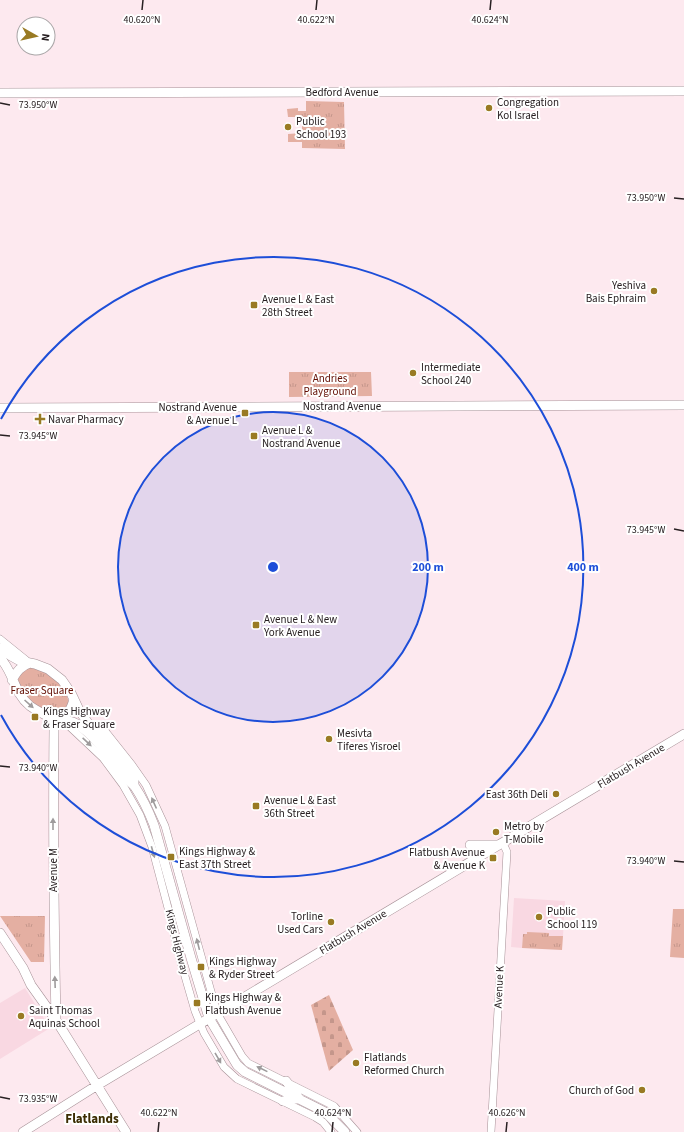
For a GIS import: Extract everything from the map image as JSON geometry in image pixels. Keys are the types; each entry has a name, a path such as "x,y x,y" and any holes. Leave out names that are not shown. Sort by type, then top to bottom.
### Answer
{"main road":[{"name":"Bedford Avenue","path":"0,93 684,91"},
{"name":"Nostrand Avenue","path":"0,408 684,405"},
{"name":"Kings Highway","path":"0,648 18,660 41,665 54,672 65,683 79,710 88,723 122,761 134,779 134,785"},
{"name":"Kings Highway","path":"0,658 7,666 18,692 30,706 38,712 55,720 73,722 84,730 107,754 125,778 134,785 147,807 154,825 191,958 213,1016 237,1065 245,1072 325,1112 345,1132"},
{"path":"12,680 19,669 25,664 30,663"},
{"path":"55,720 68,713 74,699"},
{"name":"Avenue M","path":"55,720 53,786 56,1020"},
{"name":"Flatbush Avenue","path":"23,1132 200,1023 684,734"},
{"path":"470,845 500,844"},
{"path":"0,933 23,968 31,985 56,1020 126,1132"},
{"path":"283,1101 299,1098 286,1081"}],"street":[{"name":"Kings Highway","path":"0,639 30,663"},
{"name":"Kings Highway","path":"0,665 12,680"},
{"name":"Kings Highway","path":"55,720 70,726 103,758 123,785 140,815 152,847 180,959 200,1023 204,1033 224,1067 237,1079 315,1117 323,1122 331,1132"},
{"name":"Kings Highway","path":"88,723 102,728 146,785 156,806 164,826 213,1016 248,1063 334,1106 357,1132"},
{"name":"Avenue K","path":"491,1132 507,852 500,844"}],"shaded area":[{"name":"Public School 119","path":"514,898 565,901 563,936 549,936 549,934 523,934 522,948 511,947"},
{"name":"Saint Thomas Aquinas School","path":"25,988 50,1028 0,1059 0,1003"}],"green space":[{"path":"306,101 344,102 345,149 302,148 302,142 288,142 288,134 302,133 302,120 306,119 306,117 288,117 287,109 298,108 298,111 306,111"},
{"name":"Andries Playground","path":"289,372 371,372 372,396 289,397"},
{"name":"Fraser Square","path":"32,667 51,675 65,691 69,704 62,714 53,714 36,706 22,691 18,680 19,676 23,668"},
{"path":"673,909 684,909 684,958 670,957"},
{"path":"0,916 45,916 44,962 31,962"},
{"path":"527,932 549,933 549,936 563,936 562,950 522,948 523,934 527,934"},
{"path":"329,995 353,1050 329,1071 311,1005"}],"place":[{"name":"Congregation Kol Israel","path":"489,108"},
{"name":"Public School 193","path":"288,127"},
{"name":"Yeshiva Bais Ephraim","path":"654,291"},
{"name":"Avenue L & East 28th Street","path":"254,305"},
{"name":"Intermediate School 240","path":"413,373"},
{"name":"Nostrand Avenue & Avenue L","path":"245,413"},
{"name":"Navar Pharmacy","path":"40,419"},
{"name":"Avenue L & Nostrand Avenue","path":"254,436"},
{"name":"Avenue L & New York Avenue","path":"256,625"},
{"name":"Kings Highway & Fraser Square","path":"35,717"},
{"name":"Mesivta Tiferes Yisroel","path":"329,739"},
{"name":"East 36th Deli","path":"556,794"},
{"name":"Avenue L & East 36th Street","path":"256,806"},
{"name":"Metro by T-Mobile","path":"496,832"},
{"name":"Kings Highway & East 37th Street","path":"171,857"},
{"name":"Flatbush Avenue & Avenue K","path":"493,858"},
{"name":"Public School 119","path":"539,917"},
{"name":"Torline Used Cars","path":"331,922"},
{"name":"Kings Highway & Ryder Street","path":"201,967"},
{"name":"Kings Highway & Flatbush Avenue","path":"197,1003"},
{"name":"Saint Thomas Aquinas School","path":"21,1016"},
{"name":"Flatlands Reformed Church","path":"356,1063"},
{"name":"Church of God","path":"642,1090"}],"district":[{"name":"Flatlands","path":"92,1119"}]}
